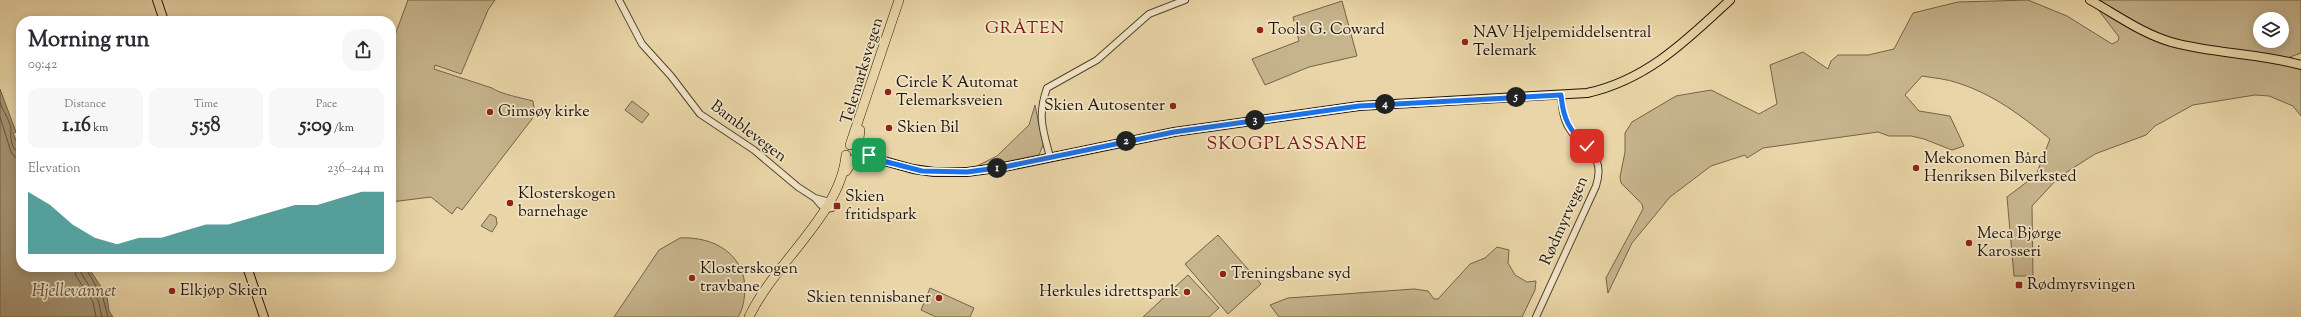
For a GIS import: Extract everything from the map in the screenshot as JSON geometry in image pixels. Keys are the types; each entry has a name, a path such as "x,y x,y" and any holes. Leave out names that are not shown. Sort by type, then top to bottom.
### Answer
{"highway":[{"name":"Telemarksvegen","path":"852,157 860,154 856,147 860,130 888,44 898,2"},
{"name":"Telemarksvegen","path":"852,157 846,149 856,147"},
{"name":"Telemarksvegen","path":"749,317 777,271 829,206 852,157"}],"main road":[{"path":"157,0 162,16"},
{"path":"852,157 884,161 922,171 956,173 989,170 1174,132 1359,106 1561,95 1602,89 1640,74 1666,57 1730,0"},
{"path":"2090,0 2132,25 2163,39 2195,47 2264,56 2301,65"},
{"path":"856,147 884,161"},
{"path":"249,272 264,317"}],"street":[{"name":"Bamblevegen","path":"619,0 642,44 671,76 700,114 754,150 798,187 829,206"},
{"path":"1050,157 1040,118 1041,106 1047,88 1097,60 1149,14 1185,0"},
{"name":"Rødmyrvegen","path":"1536,317 1596,186 1599,174 1598,163 1593,153 1574,136 1565,120 1561,95"}],"shaded area":[{"path":"408,0 495,0 488,10 461,74 435,65 434,69 506,94 533,101 535,115 462,210 457,207 452,214 431,197 396,201 396,32"},
{"path":"2028,0 2067,16 2112,44 2118,41 2119,37 2091,0 2301,0 2301,53 2290,57 2301,63 2301,116 2293,106 2269,96 2255,95 2193,105 2155,126 2146,135 2095,154 2059,177 2032,206 2033,276 2014,276 2007,197 2036,175 2050,139 2007,106 1983,93 1954,82 1922,76 1905,95 1919,111 1950,116 1964,146 1952,150 1924,139 1911,136 1889,136 1878,132 1763,148 1747,158 1745,155 1711,166 1670,197 1632,243 1608,293 1606,278 1643,209 1642,204 1621,183 1620,177 1625,152 1625,133 1632,122 1676,96 1711,90 1759,114 1777,104 1770,65 1803,52 1828,69 1831,61 1838,55 1868,55 1894,49 1913,13 1958,2"},
{"path":"1342,1 1357,56 1309,67 1265,85 1252,59 1299,41 1293,17"},
{"path":"632,101 649,114 642,123 625,110"},
{"path":"1035,105 1043,145 1039,155 971,169 997,156 1029,125"},
{"path":"490,214 496,217 497,224 492,232 481,226"},
{"name":"Treningsbane syd","path":"1218,235 1261,284 1228,314 1185,264"},
{"name":"Klosterskogen travbane","path":"680,238 704,240 715,244 734,257 744,278 745,291 743,305 738,317 614,317 659,250"},
{"path":"1497,247 1509,250 1508,263 1515,275 1527,282 1536,281 1535,290 1522,317 1279,317 1270,305 1288,298 1414,289 1428,291 1434,299 1438,299 1470,264 1485,258"},
{"name":"Herkules idrettspark","path":"1188,275 1219,308 1209,317 1143,317"},
{"name":"Skien tennisbaner","path":"930,288 974,308 970,317 936,317 921,310"}],"water":[{"name":"Hjellevannet","path":"0,89 16,132 13,133 16,140 16,272 91,272 107,296 109,311 113,317 0,317"}],"place":[{"name":"Tools G. Coward","path":"1260,30"},
{"name":"NAV Hjelpemiddelsentral Telemark","path":"1465,42"},
{"name":"Circle K Automat Telemarksveien","path":"888,92"},
{"name":"Skien Autosenter","path":"1173,106"},
{"name":"Gimsøy kirke","path":"490,112"},
{"name":"Skien Bil","path":"889,128"},
{"name":"Mekonomen Bård Henriksen Bilverksted","path":"1916,168"},
{"name":"Klosterskogen barnehage","path":"510,203"},
{"name":"Skien fritidspark","path":"837,206"},
{"name":"Meca Bjørge Karosseri","path":"1969,243"},
{"name":"Treningsbane syd","path":"1223,274"},
{"name":"Klosterskogen travbane","path":"692,278"},
{"name":"Rødmyrsvingen","path":"2019,285"},
{"name":"Elkjøp Skien","path":"172,291"},
{"name":"Herkules idrettspark","path":"1187,292"},
{"name":"Skien tennisbaner","path":"939,298"}],"district":[{"name":"GRÅTEN","path":"1025,29"},
{"name":"SKOGPLASSANE","path":"1287,145"}],"route":[{"path":"869,155 903,167 922,171 945,173 967,172 1004,167 1159,134 1359,106 1561,95 1562,112 1568,126 1574,136 1587,146"}]}
